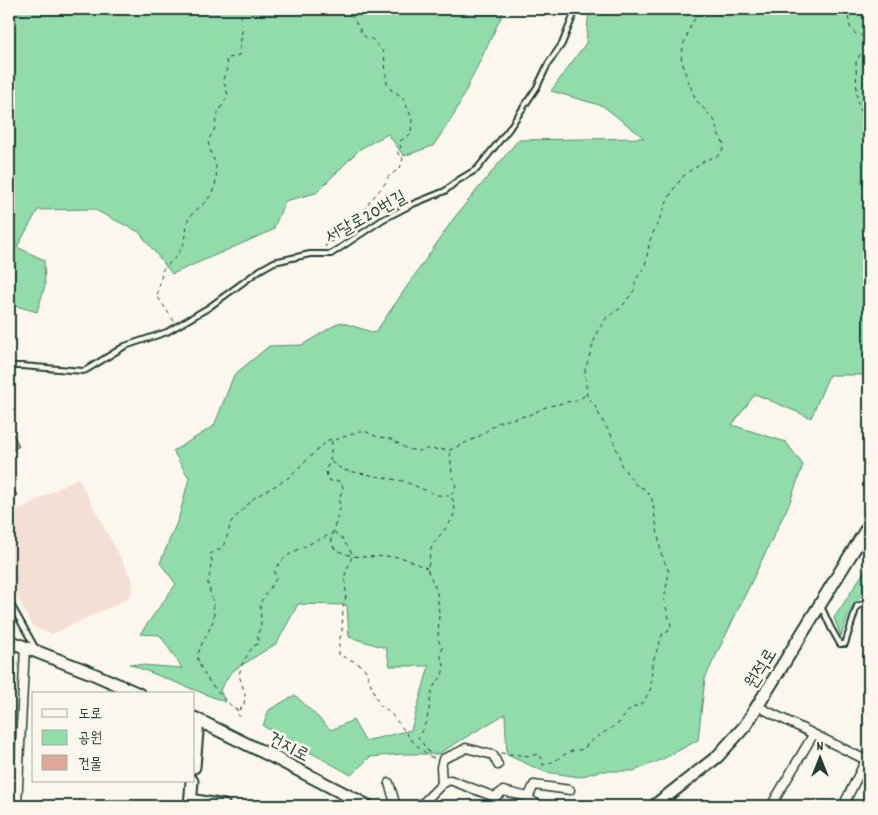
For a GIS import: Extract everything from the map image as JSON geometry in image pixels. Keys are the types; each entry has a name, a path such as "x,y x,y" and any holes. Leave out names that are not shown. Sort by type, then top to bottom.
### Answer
{"street":[{"name":"원적로","path":"654,806 718,757 745,726 869,525"},
{"path":"9,641 134,692"},
{"path":"17,806 26,647"},
{"path":"757,706 866,760 843,806"},
{"path":"195,743 196,719"},
{"name":"건지로","path":"196,719 368,806"},
{"path":"771,806 813,735"},
{"path":"442,784 441,767 443,759 456,755 466,748 492,754 498,765"},
{"path":"420,806 442,784 450,780 495,797 503,791 528,798 537,806"},
{"path":"192,782 191,803 224,806"},
{"path":"389,783 396,806"},
{"path":"528,798 534,785 570,790"}],"lane":[{"name":"서달로20번길","path":"9,366 82,371 125,346 167,332 208,308 274,262 310,254 331,254 382,220 413,204 445,191 456,181 477,169 509,129 562,44 576,9"},
{"path":"9,601 38,652"},
{"path":"820,604 836,639 840,644 845,644 857,606 869,602"}],"path":[{"path":"177,325 157,296 163,269 174,260 186,237 189,217 202,207 213,193 216,168 209,148 209,139 216,128 216,118 228,95 223,80 227,68 226,58 239,55 242,31 241,16 244,9"},
{"path":"331,254 325,246 360,224 366,206 384,185 388,177 400,168 403,158 398,154 401,147 400,141 411,134 412,118 402,96 392,91 387,83 384,53 372,39 361,34 357,24 352,19 349,9"},
{"path":"495,753 530,756 537,754 542,758 543,765 553,763 558,758 574,750 584,749 588,743 619,723 630,709 643,703 651,688 652,664 657,648 663,633 668,632 671,625 664,600 669,572 661,552 652,499 645,489 636,485 621,465 610,432 586,392 586,370 597,332 607,317 621,308 635,289 635,281 645,266 650,240 672,191 686,172 705,160 718,156 723,149 724,144 717,131 715,121 696,100 685,74 681,56 692,23 702,9"},
{"path":"846,9 850,29 855,34 861,35 866,42 864,52 861,53 856,62 856,81 857,100 861,110 869,117"},
{"path":"241,717 238,715 238,711 214,688 204,674 197,659 214,615 212,594 208,582 209,566 212,561 210,554 222,548 231,522 254,498 288,478 328,440 338,439 361,431 391,439 407,449 418,451 427,449 450,450 478,437 499,422 529,415 552,405 576,401 583,397 586,392"},
{"path":"332,440 330,462 326,468 327,477 330,481 342,484 343,488 339,500 340,509 332,538 333,547 352,557 398,557 427,569 437,592 438,639 442,648 441,658 444,665 442,677 436,682 430,695 425,727 418,737 435,760 423,752 389,711 379,705 364,669 356,662 340,655 339,642 346,596 345,575 352,557 342,538 334,532"},
{"path":"427,569 430,563 431,549 439,536 447,528 453,512 454,504 451,496 456,487 452,474 450,450"},
{"path":"330,462 343,470 403,481 440,496 451,496"},
{"path":"238,711 244,706 245,694 239,680 240,670 253,646 258,644 257,636 261,625 260,603 276,579 276,567 286,556 334,532"}],"shaded area":[{"path":"78,478 134,583 130,598 52,634 33,627 9,582 9,515"}],"green space":[{"path":"9,9 505,9 454,115 433,146 404,156 388,134 360,149 316,193 285,201 273,230 172,274 139,232 93,209 38,210 17,247 44,260 45,286 37,312 9,304"},
{"path":"589,9 869,9 869,113 863,113 865,141 869,143 869,263 866,271 869,278 868,375 829,375 811,418 755,394 732,425 786,442 803,465 790,502 705,678 698,740 663,759 634,771 599,771 580,777 545,772 507,755 505,714 438,754 402,754 370,757 351,775 263,726 269,710 295,695 331,730 353,720 365,741 411,730 429,666 390,666 386,648 349,637 347,605 298,604 277,643 231,672 220,690 225,702 129,664 182,668 160,635 140,634 176,584 160,563 179,517 189,478 173,451 214,426 234,375 269,346 302,345 340,322 375,333 454,218 518,140 644,138 603,106 551,91 586,43"},
{"path":"869,564 869,593 854,605 841,636 834,618"}],"building":[{"path":"9,426 19,446 9,452"},
{"path":"9,481 17,495 9,499"}]}
